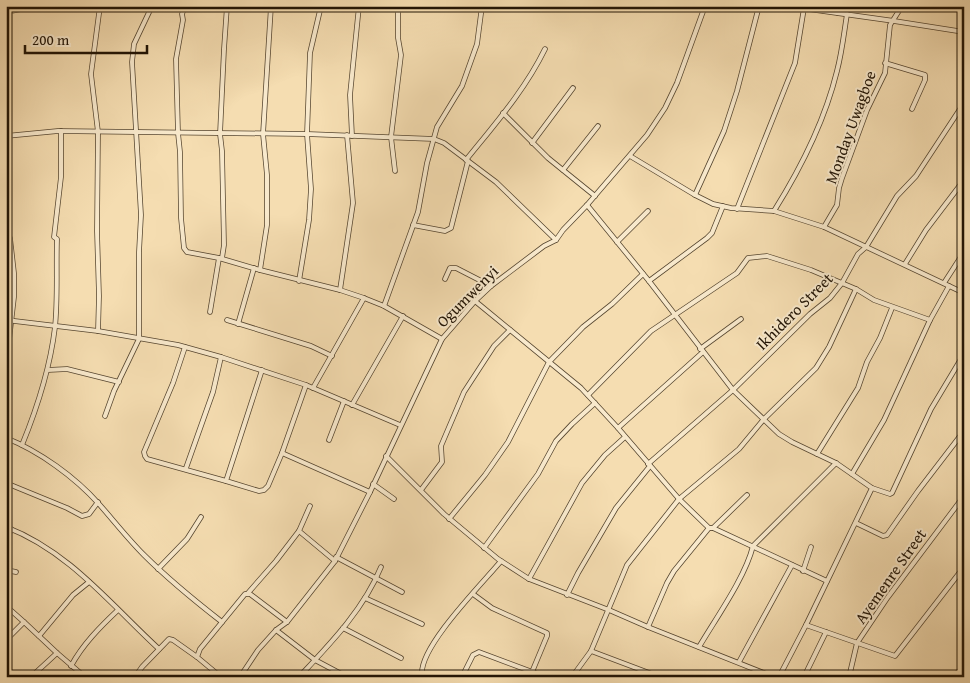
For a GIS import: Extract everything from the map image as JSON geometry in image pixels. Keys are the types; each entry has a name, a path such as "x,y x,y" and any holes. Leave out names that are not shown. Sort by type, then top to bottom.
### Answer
{"street":[{"path":"6,12 31,7 52,6"},
{"path":"98,331 98,132 91,74 100,6"},
{"path":"106,416 108,404 139,339 141,215 132,62 134,44 152,6"},
{"path":"185,6 182,14 183,20 176,59 181,218 184,248 187,252 221,258 364,298 384,306 442,338"},
{"path":"210,312 224,245 220,134 227,6"},
{"path":"260,270 267,225 267,175 263,134 270,6"},
{"path":"299,281 309,220 311,189 307,134 310,53 321,6"},
{"path":"340,290 353,204 349,136 350,95 359,6"},
{"path":"395,171 391,137 401,55 398,38 398,6"},
{"path":"384,306 421,201 427,163 437,127 465,79 477,44 482,6"},
{"name":"Ogumwenyi","path":"240,677 251,659 276,630 287,622 336,559 370,492 442,338 491,286 544,246 556,240 630,156 665,108 677,83 705,6"},
{"path":"695,195 724,131 737,91 759,6"},
{"path":"787,6 964,32"},
{"path":"838,13 843,6"},
{"name":"Monday Uwagboe","path":"824,227 837,204 839,188 867,110 885,72 890,25 902,6"},
{"path":"737,209 795,63 804,8"},
{"path":"774,211 798,171 829,98 837,70 847,14"},
{"path":"413,225 445,231 451,228 467,160 515,100 545,48"},
{"path":"886,63 925,75 925,80 912,109"},
{"path":"532,143 574,88"},
{"name":"Ikhidero Street","path":"567,595 616,508 649,465 732,390 810,314 830,298 842,283 858,254 866,247 897,196 916,176 964,103"},
{"path":"503,114 532,143 595,196"},
{"path":"563,170 598,126"},
{"path":"22,445 42,396 55,326 57,239 54,237 61,176 61,132"},
{"path":"6,136 61,132 98,132 307,134 434,139 444,143 496,182 556,240"},
{"path":"630,156 713,204 737,209 774,211 824,227 905,264 964,294"},
{"path":"905,264 926,230 964,180"},
{"path":"587,205 675,314 732,390 779,434 836,463 872,488 890,494 892,492 931,409 964,354"},
{"path":"649,281 708,238 723,206"},
{"path":"617,242 648,210"},
{"path":"6,366 12,320 14,273 10,238"},
{"path":"944,284 964,252"},
{"path":"588,395 651,332 737,273 743,262 751,256 767,256 811,270 856,289 892,308 930,320"},
{"path":"238,324 254,268"},
{"path":"445,279 450,268 456,268 491,286"},
{"path":"449,519 486,475 508,442 549,362 583,326 612,304 643,274"},
{"path":"852,474 884,420 930,320 949,286"},
{"path":"572,677 591,651 627,565 679,499 739,449 764,419 816,368 830,347 856,289"},
{"path":"313,388 364,298"},
{"path":"475,301 588,395 679,499 711,528 827,581"},
{"path":"817,454 858,388 867,362 880,338 892,308"},
{"path":"352,405 403,316"},
{"path":"618,428 701,351 740,319"},
{"path":"6,320 98,331 186,347 306,385 400,425"},
{"path":"227,320 311,346 332,356"},
{"path":"421,490 442,462 441,446 464,392 494,346 510,330"},
{"path":"186,347 144,452 147,458 259,491 264,490 268,486 282,453 306,385"},
{"path":"186,468 213,392 221,357"},
{"path":"48,370 67,369 119,382"},
{"path":"226,481 262,370"},
{"path":"329,440 344,401"},
{"path":"484,548 538,474 556,441 595,403"},
{"path":"856,522 884,536 887,535 964,430"},
{"path":"529,579 582,482 605,455 625,437"},
{"path":"6,438 22,445 64,472 98,502 118,527 158,569 222,622"},
{"path":"282,453 370,492"},
{"path":"386,456 449,519 501,561 529,579 774,677"},
{"path":"699,647 742,573 750,558 753,546 836,463"},
{"path":"6,482 82,516 89,514 98,502"},
{"path":"373,484 394,499"},
{"path":"779,677 872,488"},
{"path":"648,627 674,571 711,528 747,495"},
{"name":"Ayemenre Street","path":"848,677 857,644 893,590 964,496"},
{"path":"197,657 200,649 245,594 248,593 276,561 299,531 310,506"},
{"path":"158,569 187,539 201,517"},
{"path":"6,527 47,548 89,582 159,649"},
{"path":"6,543 11,529"},
{"path":"299,531 336,559 402,592"},
{"path":"803,571 811,547"},
{"path":"428,677 422,673 425,658 445,627 501,561"},
{"path":"739,662 792,565"},
{"path":"299,677 343,628 365,598 381,567"},
{"path":"806,625 893,656 897,654 964,567"},
{"path":"6,570 16,572"},
{"path":"39,636 73,595 89,582"},
{"path":"248,593 287,622"},
{"path":"473,594 492,608 546,633 547,636 532,672"},
{"path":"365,598 422,624"},
{"path":"6,606 85,677"},
{"path":"71,666 81,649 118,610"},
{"path":"6,640 24,622"},
{"path":"343,628 401,658"},
{"path":"276,630 315,660 347,677"},
{"path":"804,677 826,632"},
{"path":"136,677 142,667 169,639 197,657 221,677"},
{"path":"591,651 660,677"},
{"path":"462,677 473,655 478,652 546,677"},
{"path":"31,677 57,653"},
{"path":"952,677 964,667"}]}
